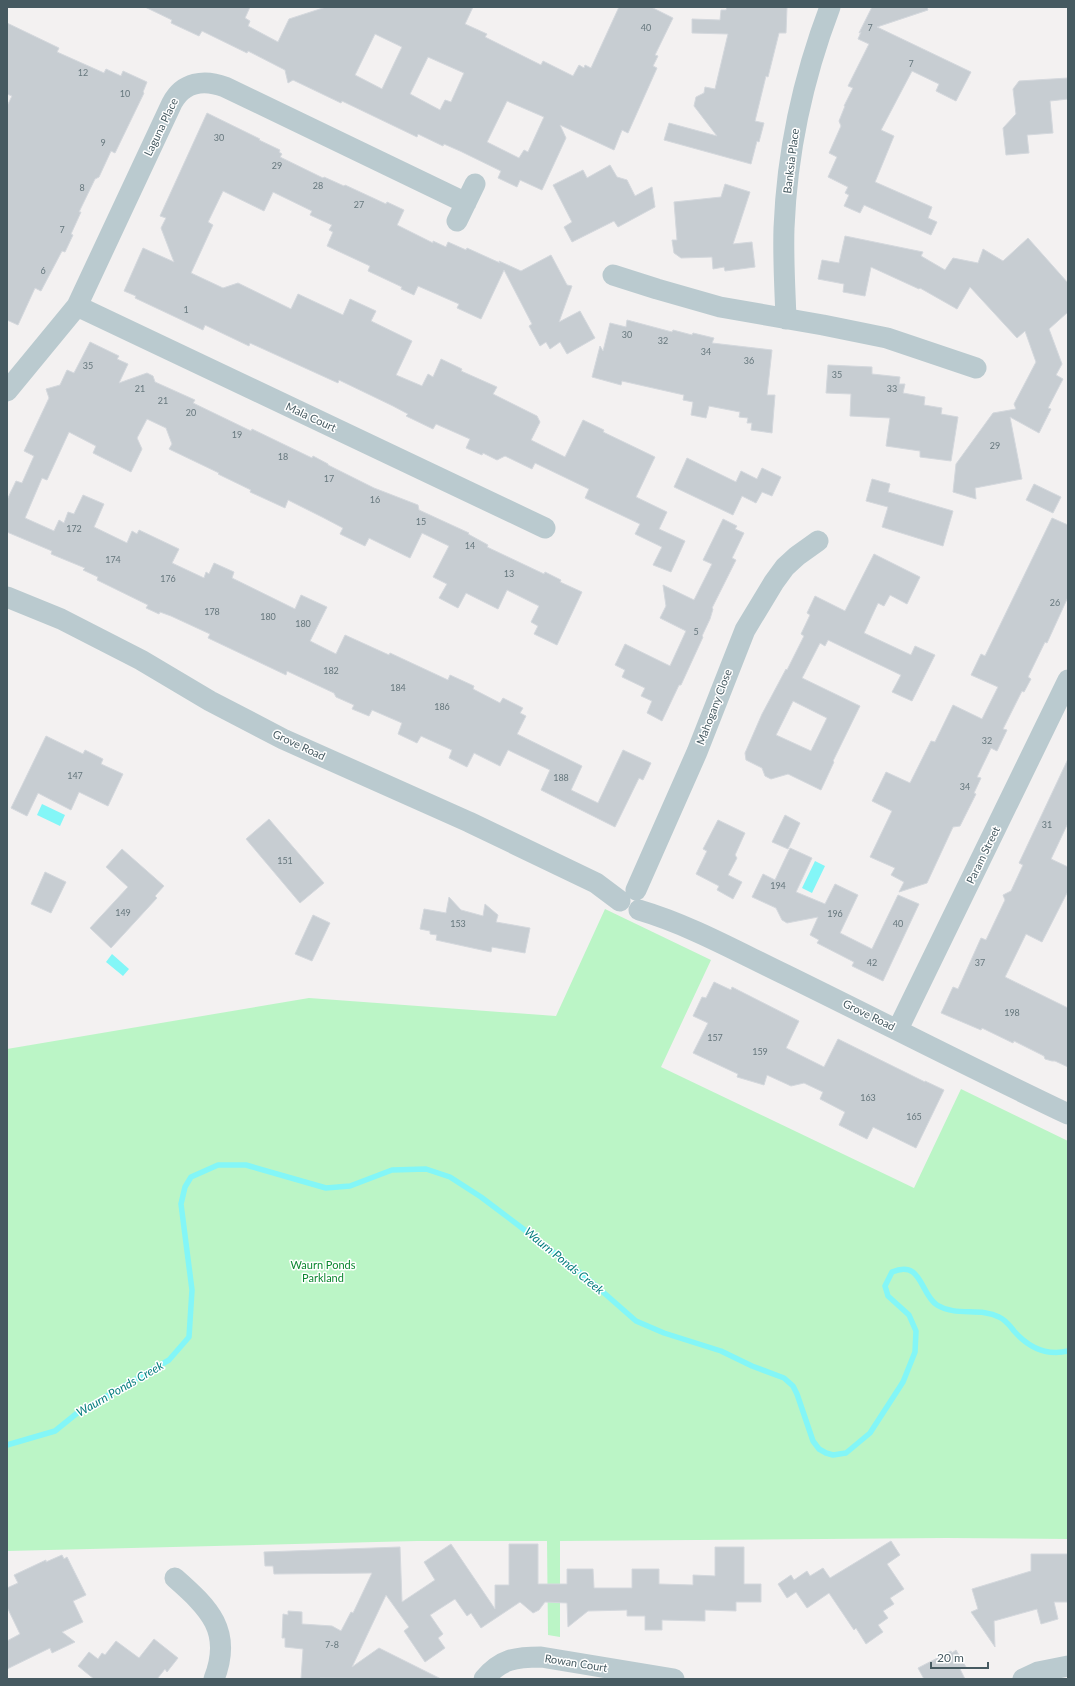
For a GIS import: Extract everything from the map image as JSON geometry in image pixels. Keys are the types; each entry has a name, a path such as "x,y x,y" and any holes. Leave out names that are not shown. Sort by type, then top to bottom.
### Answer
{"street":[{"name":"Banksia Place","path":"786,319 784,228 791,148 807,76 830,7"},
{"name":"Laguna Place","path":"7,391 77,306 172,103 180,92 187,86 199,82 208,82 225,87 461,212 475,184"},
{"path":"613,275 713,306 844,328 886,338 976,368"},
{"name":"Mala Court","path":"77,306 544,528"},
{"name":"Mahogany Close","path":"633,898 697,752 745,630 774,582 785,567 797,556 818,541"},
{"name":"Grove Road","path":"7,597 61,619 142,660 210,701 283,738 469,822 596,884 633,898 668,918 898,1029 976,1070 1068,1114"},
{"name":"Param Street","path":"898,1029 1061,713 1068,680"},
{"path":"175,1578 193,1594 210,1613 219,1632 222,1653 214,1679"},
{"name":"Rowan Court","path":"484,1679 493,1668 507,1660 523,1657 540,1657 674,1679"},
{"path":"1023,1679 1038,1672 1068,1666"}],"green space":[{"name":"Waurn Ponds Parkland","path":"605,909 711,960 661,1067 914,1188 961,1089 1068,1141 1068,1539 946,1538 560,1541 560,1637 548,1635 547,1541 417,1541 7,1551 7,1049 309,998 556,1016"}],"water":[{"path":"42,804 65,815 60,826 37,815"},
{"path":"815,861 825,866 812,893 802,888"},
{"path":"112,954 129,969 123,976 106,962"}],"building":[{"path":"145,7 250,7 245,18 250,21 248,26 278,42 289,19 326,7 473,7 465,24 487,34 485,37 541,65 543,61 573,76 579,65 584,68 585,65 591,68 619,7 651,7 673,18 655,55 658,56 653,66 657,68 628,133 622,130 614,150 560,125 566,138 542,190 520,180 517,187 498,178 501,171 460,151 444,144 443,146 418,134 417,137 342,101 341,103 293,80 288,83 285,70 248,51 247,53 202,31 199,36 171,23 172,20","holes":["375,34 402,47 382,89 355,75","428,57 464,73 451,102 445,100 440,110 410,94","507,101 544,117 528,152 524,150 519,158 487,142"]},
{"path":"727,7 787,7 786,33 779,33 768,77 766,76 755,121 764,123 759,142 757,141 751,164 664,140 669,123 717,136 694,106 696,97 704,93 705,87 715,89 728,34 692,33 692,19 720,20 721,10 726,10"},
{"path":"872,7 927,7 928,10 877,27 971,72 956,101 936,91 939,84 912,71 881,130 894,136 875,182 932,207 928,218 937,222 931,235 864,205 860,213 844,206 849,195 845,193 848,187 828,177 837,157 829,153 841,126 839,121 844,106 853,88 848,86 869,44 858,39 861,32 859,33"},
{"path":"7,23 59,48 57,52 104,73 106,69 121,76 123,71 147,82 143,92 144,93 115,153 111,151 99,177 95,179 79,212 81,212 65,252 62,251 41,291 35,288 18,325 7,320 7,106 12,96 7,94"},
{"path":"1068,78 1068,99 1050,101 1053,133 1027,135 1029,153 1006,155 1003,128 1016,114 1013,89 1019,81"},
{"path":"207,113 280,150 279,152 282,154 280,157 323,178 324,177 344,186 345,185 386,204 387,202 404,210 397,225 433,243 433,241 446,247 448,242 466,250 467,248 521,271 551,255 567,285 572,286 559,322 580,311 595,338 567,354 560,342 550,349 546,342 540,346 529,326 532,324 504,270 481,319 457,308 459,304 418,286 414,295 401,289 402,287 368,271 370,266 327,246 333,232 329,230 332,225 310,215 312,211 273,192 264,211 223,191 208,222 213,225 191,273 223,288 238,283 291,309 298,294 343,315 350,299 376,311 371,321 412,341 396,375 422,386 428,374 433,377 441,359 462,369 461,371 497,387 493,394 537,416 540,422 531,440 565,457 583,420 604,430 603,432 655,457 636,497 667,512 659,529 685,541 671,572 653,565 662,547 635,534 640,524 585,498 589,489 535,463 532,469 505,456 497,460 483,453 482,455 466,448 470,439 436,424 433,429 406,416 408,414 393,406 339,380 338,383 250,343 249,346 205,325 203,330 135,298 136,296 124,291 143,248 174,262 161,228 166,218 160,216"},
{"path":"610,165 617,177 627,180 635,196 652,187 655,207 618,227 614,221 572,242 564,227 572,222 553,185 583,170 587,178"},
{"path":"725,184 750,192 733,244 752,242 755,267 725,271 724,267 713,269 712,257 681,258 674,253 672,240 677,240 674,202 721,197"},
{"path":"845,236 923,252 921,256 945,270 953,258 978,263 983,249 1003,261 1028,238 1068,283 1068,312 1049,329 1062,364 1056,375 1063,379 1048,408 1051,409 1039,433 1010,417 1022,479 975,488 976,499 953,492 956,464 993,413 1016,409 1014,404 1036,362 1025,331 1017,338 970,287 957,309 920,288 919,289 871,267 865,296 843,292 844,284 818,279 822,260 839,263"},
{"path":"627,320 672,332 673,330 692,335 693,333 714,338 712,343 772,350 767,395 775,395 772,433 751,430 752,423 747,423 748,418 739,417 740,412 709,406 706,418 691,415 693,402 683,400 684,395 622,381 621,385 592,377 600,346 603,351 610,323 626,327"},
{"path":"90,342 119,356 117,359 128,364 119,383 147,373 153,376 155,382 195,400 193,403 312,458 313,456 374,488 418,505 419,510 469,533 468,534 488,545 487,547 544,574 545,572 561,580 560,582 582,592 557,645 534,634 538,626 531,622 539,606 507,590 498,609 466,593 458,608 439,598 447,584 433,577 449,546 422,533 410,558 369,538 365,546 340,534 343,528 288,500 285,508 250,492 251,490 218,474 219,473 169,449 172,444 166,428 147,419 137,438 142,449 131,472 93,453 96,446 69,432 47,480 42,478 25,518 54,531 59,520 64,523 68,512 74,514 83,495 104,504 94,527 127,543 132,531 137,534 139,530 179,549 172,563 204,578 206,572 209,574 214,563 234,572 232,578 295,609 301,595 327,607 310,641 336,654 345,635 389,655 390,653 448,680 450,675 474,686 473,689 500,703 503,698 523,708 520,713 526,716 517,734 582,766 571,790 598,803 623,750 651,763 643,780 639,778 615,827 541,790 550,770 508,750 500,766 474,753 467,767 449,758 452,750 421,736 417,743 398,734 402,723 372,710 369,716 352,709 354,705 336,697 334,693 287,671 286,675 208,638 210,634 171,616 160,612 159,614 146,608 148,605 97,580 98,577 83,570 85,568 51,554 52,551 7,532 7,500 16,481 22,483 34,456 24,451 49,398 46,389 60,385 67,370 74,373"},
{"path":"828,365 872,367 872,374 900,377 899,384 905,384 903,393 925,397 924,405 942,408 941,414 958,417 951,461 920,457 920,451 886,446 890,418 850,416 851,394 826,393"},
{"path":"687,458 736,482 741,471 757,479 762,468 781,477 772,496 762,492 756,503 742,496 733,515 674,487"},
{"path":"872,479 890,484 888,492 953,511 943,546 882,527 888,507 866,501"},
{"path":"1034,484 1061,497 1053,513 1026,500"},
{"path":"1052,518 1068,525 1068,597 1047,643 1045,642 1028,677 1031,679 1024,692 1022,691 1003,729 1007,730 997,751 991,748 977,777 981,778 974,793 976,794 960,826 953,827 927,883 899,892 904,882 891,875 895,868 870,857 892,811 872,801 886,772 910,783 931,741 935,742 953,705 982,719 998,687 971,675 981,654 985,656"},
{"path":"723,519 737,526 735,529 744,533 732,558 736,560 712,608 710,619 702,636 703,637 681,685 679,685 662,721 647,713 652,701 641,696 645,688 622,677 625,670 615,665 625,644 670,666 686,631 660,618 666,606 663,585 694,600 712,564 703,560"},
{"path":"874,554 920,577 907,604 890,595 884,606 878,603 864,633 911,655 915,646 935,655 912,701 892,692 901,675 828,640 825,646 820,643 802,678 860,706 833,761 834,762 821,790 788,774 771,779 765,776 762,768 746,760 745,753 762,714 804,636 801,634 810,615 807,613 815,596 845,611","holes":["793,701 827,718 811,751 776,735"]},
{"path":"46,736 83,754 85,750 103,759 101,764 123,774 108,806 79,792 71,810 38,793 27,816 11,808"},
{"path":"1068,759 1068,823 1051,859 1068,867 1068,891 1042,942 1026,934 1005,977 1068,1008 1068,1067 1055,1061 1045,1059 1044,1056 1014,1041 1013,1043 982,1028 981,1030 941,1013 953,987 958,989 981,938 986,940 1005,900 1003,895 1011,891 1023,865 1019,863"},
{"path":"785,815 800,823 788,849 772,842"},
{"path":"269,819 324,883 300,903 246,839"},
{"path":"718,820 745,833 735,855 737,858 728,875 742,882 733,899 717,890 719,886 696,874 707,851 703,849"},
{"path":"790,848 812,858 796,892 825,904 835,884 858,895 840,933 872,949 898,895 919,904 883,981 852,966 854,962 817,943 819,940 810,935 818,917 787,923 782,920 776,908 752,897 763,874 775,880"},
{"path":"122,849 164,886 155,896 157,898 111,948 90,928 128,887 106,867"},
{"path":"45,872 66,882 51,913 31,904"},
{"path":"449,897 461,910 483,916 485,904 498,915 496,922 530,928 525,953 492,947 491,952 436,940 437,935 430,934 430,931 420,929 424,909 446,913"},
{"path":"313,915 330,923 312,961 295,954"},
{"path":"714,982 731,990 732,987 799,1021 786,1048 824,1067 838,1039 944,1090 916,1148 873,1127 867,1139 839,1125 845,1112 820,1099 823,1092 804,1083 791,1086 767,1075 764,1085 737,1077 738,1074 693,1053 708,1023 693,1016 702,997 706,998"},
{"path":"891,1541 900,1555 887,1564 904,1589 890,1598 894,1604 883,1611 888,1618 878,1625 883,1632 866,1644 856,1628 854,1630 829,1593 807,1608 796,1592 787,1598 778,1584 791,1575 794,1580 807,1571 810,1576 823,1568 830,1578"},
{"path":"451,1544 495,1609 495,1585 509,1585 509,1544 538,1544 538,1584 567,1584 567,1569 593,1569 594,1588 632,1588 632,1569 659,1569 659,1584 693,1585 693,1575 715,1576 715,1547 744,1547 744,1584 761,1584 761,1602 736,1602 736,1611 705,1610 705,1621 662,1620 662,1630 645,1630 645,1616 627,1616 627,1610 588,1611 568,1627 567,1603 545,1602 539,1610 533,1613 520,1602 481,1628 471,1613 467,1616 455,1599 430,1615 443,1634 438,1638 445,1648 425,1662 404,1631 409,1627 386,1595 352,1667 379,1648 441,1679 301,1679 303,1649 285,1647 285,1638 282,1638 283,1614 288,1615 288,1611 302,1612 302,1624 332,1626 341,1631 351,1612 353,1613 372,1573 274,1574 273,1566 265,1566 264,1552 400,1547 402,1602 435,1580 424,1562"},
{"path":"1031,1554 1068,1554 1068,1602 1054,1602 1058,1619 1041,1624 1037,1609 994,1621 995,1647 971,1612 978,1609 972,1589 1031,1571"},
{"path":"62,1555 64,1559 67,1557 86,1595 73,1601 83,1622 62,1632 75,1642 52,1653 50,1648 7,1669 7,1641 20,1634 7,1607 7,1588 18,1583 14,1575 46,1560 46,1562"},
{"path":"154,1639 178,1658 167,1672 165,1669 157,1679 94,1679 78,1666 89,1652 98,1659 102,1653 105,1655 116,1641 139,1658"},
{"path":"956,1650 966,1667 960,1669 965,1679 924,1679 918,1668 951,1651 952,1653"}],"waterway":[{"name":"Waurn Ponds Creek","path":"7,1445 55,1431 76,1414 169,1360 189,1337 192,1290 181,1204 185,1187 191,1177 218,1165 246,1165 326,1188 350,1186 392,1170 426,1169 450,1177 481,1197 587,1278 636,1321 664,1333 721,1351 752,1366 784,1378 793,1386 797,1394 813,1441 819,1449 833,1455 846,1453 870,1433 903,1382 915,1352 916,1331 909,1315 888,1296 885,1286 892,1272 902,1269 909,1270 915,1274 931,1300 944,1309 992,1314 1008,1323 1020,1337 1038,1349 1052,1352 1068,1351"}]}
